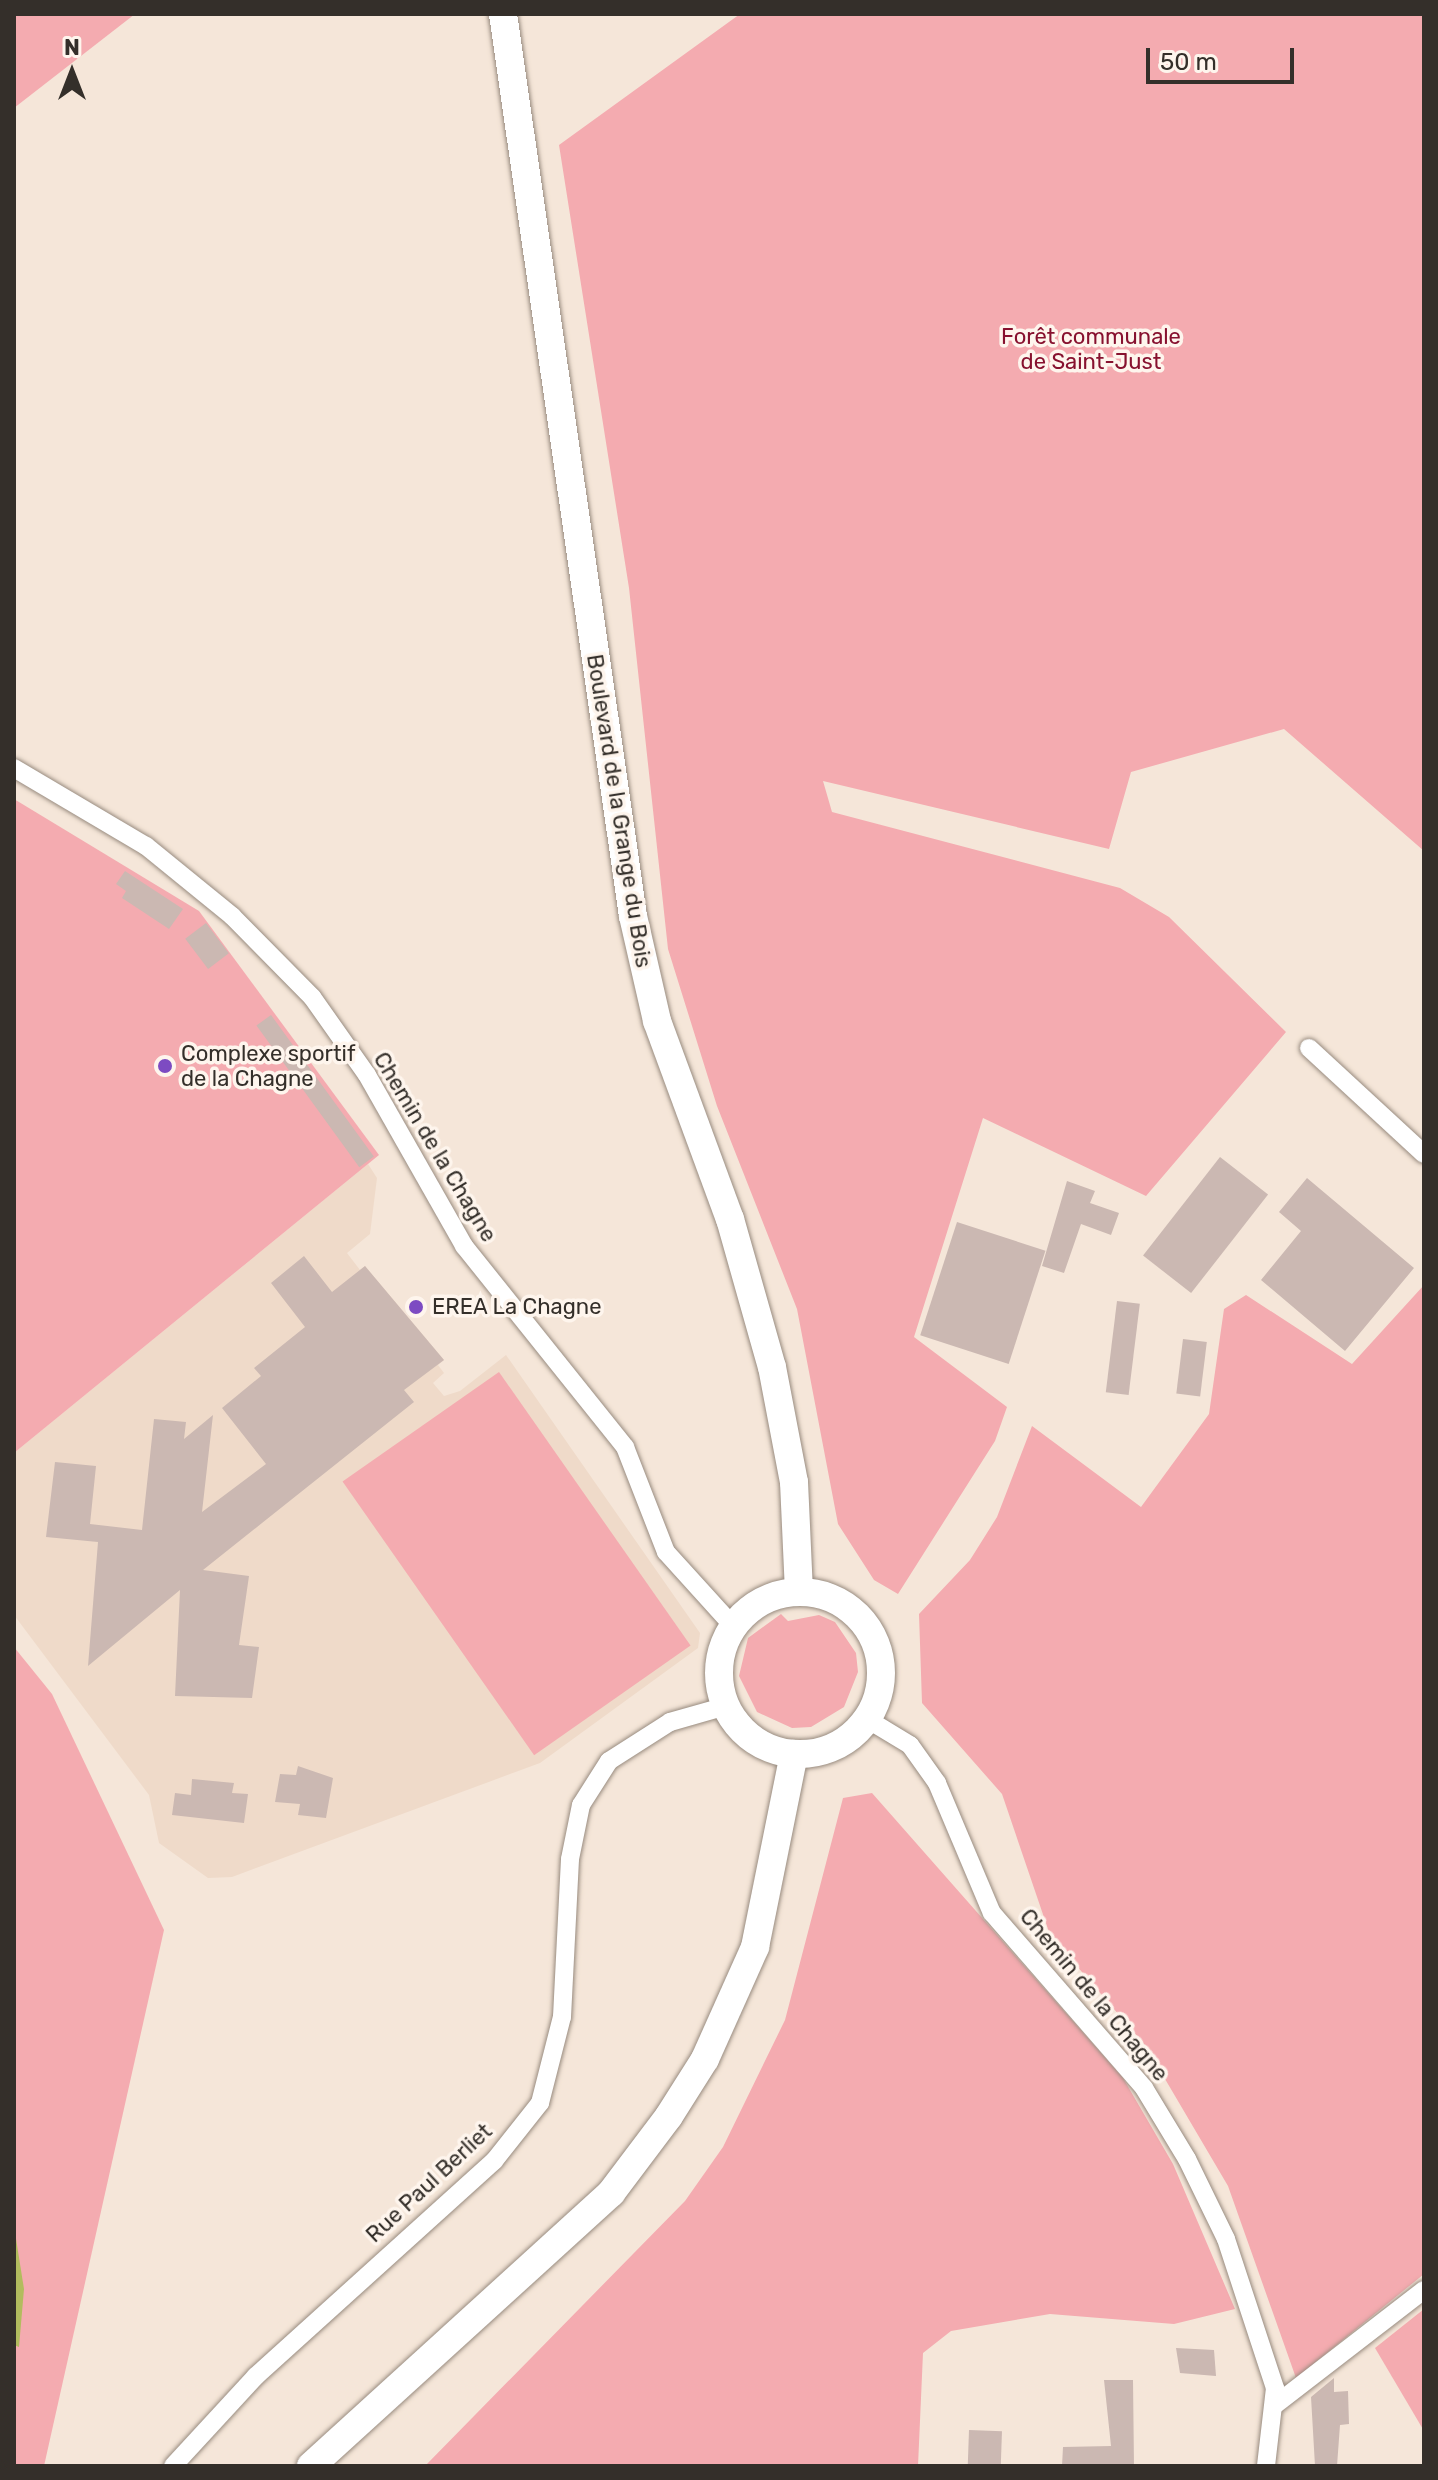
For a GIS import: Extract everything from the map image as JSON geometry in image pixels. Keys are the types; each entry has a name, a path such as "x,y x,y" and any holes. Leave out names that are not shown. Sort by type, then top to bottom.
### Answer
{"main road":[{"name":"Boulevard de la Grange du Bois","path":"503,14 633,916 661,1034 730,1219 772,1367 794,1482 799,1592"},
{"path":"799,1592 853,1612 875,1644 880,1682 867,1719 835,1746 794,1754 755,1741 726,1706 718,1680 733,1626 762,1601 799,1592"},
{"path":"311,2466 611,2193 669,2116 705,2059 755,1947 794,1754"}],"street":[{"name":"Chemin de la Chagne","path":"14,768 146,846 232,916 312,997 367,1075 464,1246 625,1447 666,1552 733,1626"},
{"path":"1309,1048 1424,1154"},
{"name":"Rue Paul Berliet","path":"173,2466 256,2376 494,2161 540,2103 562,2017 570,1859 581,1805 609,1761 670,1722 726,1706"},
{"name":"Chemin de la Chagne","path":"867,1719 910,1745 937,1783 992,1913 1144,2088 1187,2159 1226,2239 1275,2405 1268,2464"},
{"path":"1275,2405 1424,2290"}],"shaded area":[{"path":"368,1164 377,1178 370,1234 347,1253 360,1270 365,1266 444,1360 438,1365 444,1373 433,1383 444,1396 460,1391 506,1355 700,1633 698,1648 540,1763 232,1877 208,1878 159,1843 149,1795 14,1615 14,1453"},
{"path":"14,2226 24,2289 19,2347 14,2345"}],"green space":[{"path":"14,14 135,14 14,108"},
{"name":"Forêt communale de Saint-Just","path":"740,14 1424,14 1424,851 1284,729 1131,772 1109,849 823,781 832,812 1120,888 1169,917 1286,1032 1146,1196 983,1118 914,1337 1007,1407 995,1441 898,1594 874,1580 838,1524 797,1309 717,1106 668,949 629,588 559,145"},
{"name":"Complexe sportif de la Chagne","path":"14,799 199,911 379,1155 14,1453"},
{"path":"1424,1285 1424,2274 1296,2378 1228,2186 1145,2045 1050,1935 1002,1794 922,1703 919,1614 970,1560 997,1517 1032,1426 1141,1507 1209,1414 1224,1309 1246,1295 1352,1364"},
{"path":"499,1372 691,1646 534,1755 343,1482"},
{"path":"781,1614 788,1621 819,1615 835,1622 856,1653 858,1672 844,1707 811,1727 792,1728 757,1712 739,1676 748,1638"},
{"path":"14,1647 52,1694 164,1930 44,2466 14,2466"},
{"path":"872,1793 1123,2078 1173,2164 1235,2309 1174,2324 1050,2314 951,2331 923,2353 918,2466 425,2466 685,2201 723,2147 785,2020 843,1798"},
{"path":"1424,2309 1424,2431 1375,2348"}],"building":[{"path":"125,871 183,909 169,929 122,898 126,891 116,884"},
{"path":"206,923 229,953 208,969 185,939"},
{"path":"271,1015 374,1157 359,1167 256,1026"},
{"path":"1220,1157 1268,1195 1191,1293 1143,1256"},
{"path":"1307,1178 1414,1268 1345,1351 1261,1280 1301,1231 1279,1212"},
{"path":"1067,1181 1095,1191 1090,1203 1119,1213 1111,1235 1081,1224 1064,1273 1042,1266"},
{"path":"957,1222 1045,1251 1009,1364 920,1335"},
{"path":"304,1256 332,1292 365,1266 444,1360 404,1390 414,1402 203,1570 249,1576 239,1645 259,1647 252,1698 175,1696 180,1590 88,1666 98,1542 46,1537 55,1462 96,1466 90,1524 142,1530 154,1419 186,1422 184,1439 213,1415 202,1512 266,1464 222,1408 261,1376 254,1368 305,1327 271,1283"},
{"path":"1117,1301 1140,1304 1129,1395 1106,1392"},
{"path":"1183,1339 1207,1342 1200,1397 1176,1394"},
{"path":"298,1766 333,1778 326,1818 298,1815 300,1804 275,1802 280,1774 296,1775"},
{"path":"192,1779 234,1783 232,1793 248,1794 244,1823 172,1815 175,1793 191,1795"},
{"path":"1176,2348 1214,2350 1216,2376 1180,2373"},
{"path":"1334,2378 1334,2392 1348,2391 1349,2424 1340,2425 1337,2466 1315,2466 1311,2397"},
{"path":"1104,2380 1133,2380 1134,2466 1062,2466 1063,2447 1111,2446"},
{"path":"969,2430 1002,2431 1001,2466 968,2466"}],"place":[{"name":"Complexe sportif de la Chagne","path":"165,1066"},
{"name":"EREA La Chagne","path":"416,1307"}]}
